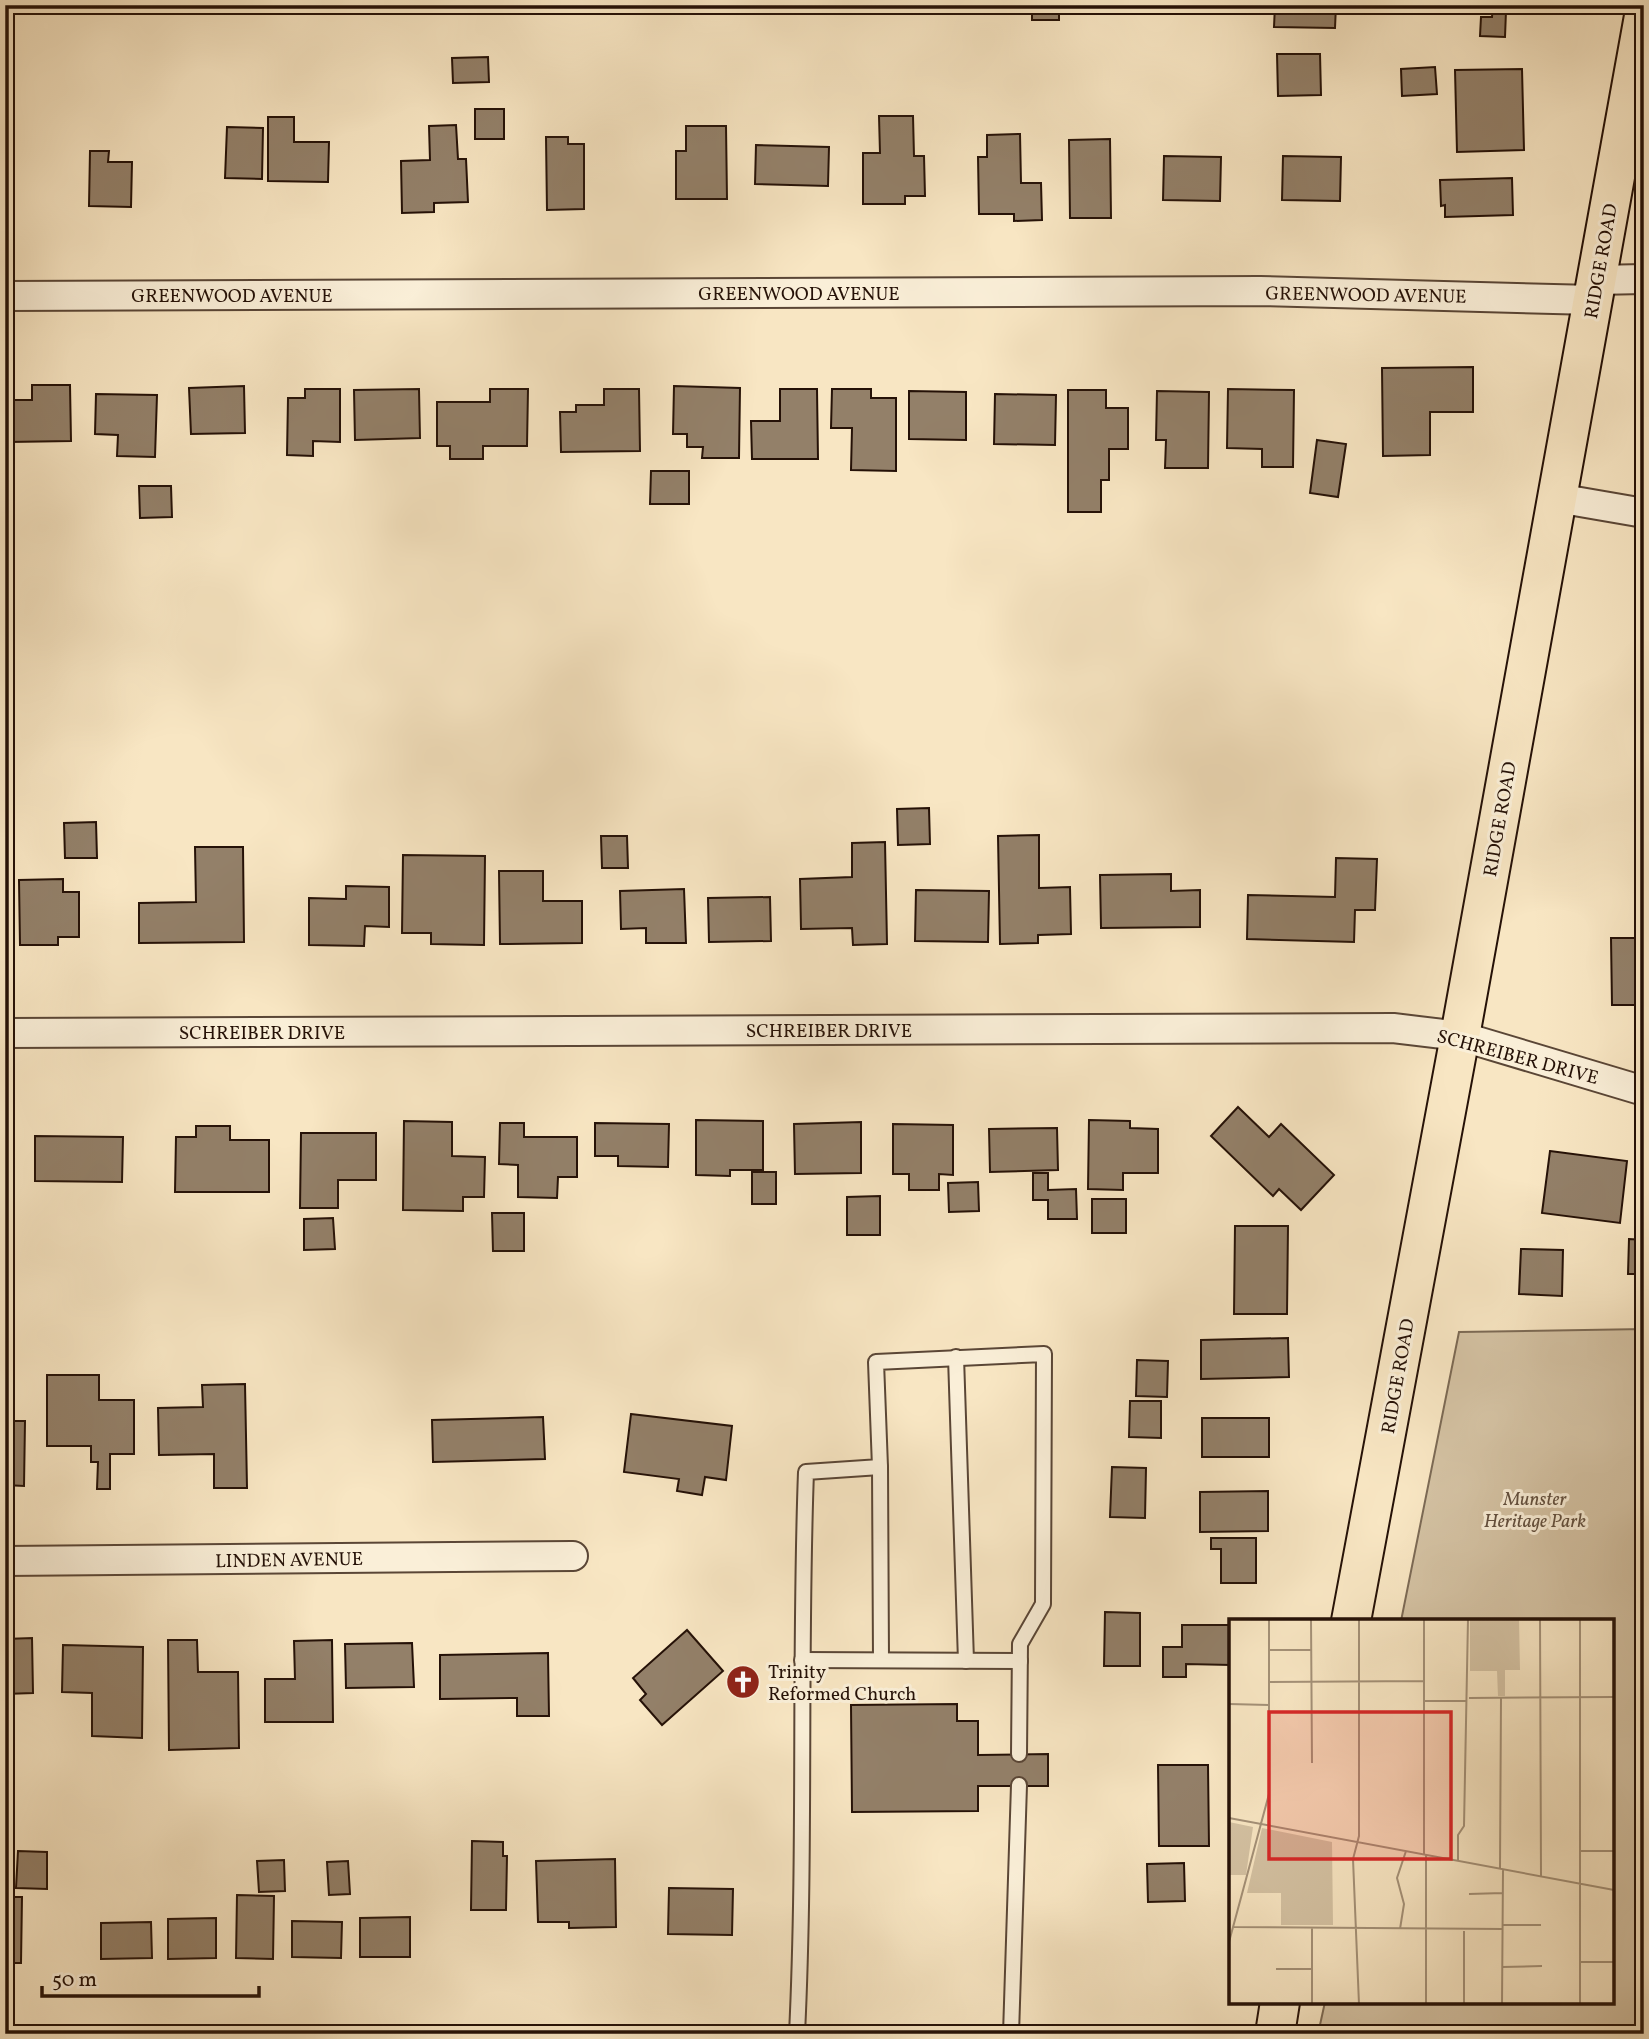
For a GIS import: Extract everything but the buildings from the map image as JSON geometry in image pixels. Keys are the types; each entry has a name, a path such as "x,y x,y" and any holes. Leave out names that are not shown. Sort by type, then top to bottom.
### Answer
{"main road":[{"name":"RIDGE ROAD","path":"1351,1619 1460,1036 1594,290 1640,54 1644,16"},
{"path":"1275,2034 1280,2004"}],"street":[{"name":"GREENWOOD AVENUE","path":"5,296 1594,290 1644,279"},
{"path":"1557,498 1644,513"},
{"name":"SCHREIBER DRIVE","path":"5,1033 1393,1028 1460,1036 1644,1091"},
{"name":"LINDEN AVENUE","path":"5,1561 573,1556"}],"lane":[{"path":"881,1660 880,1467 876,1362 1044,1354 1043,1604 1020,1644 1019,1755"},
{"path":"956,1357 966,1661"},
{"path":"797,2034 801,1958 802,1581 806,1472 880,1467"},
{"path":"802,1660 1020,1661"},
{"path":"1011,2034 1019,1785"}],"green space":[{"name":"Munster Heritage Park","path":"1644,1329 1644,2034 1318,2034 1325,2004 1614,2004 1614,1619 1401,1619 1459,1332"}],"place":[{"name":"Trinity Reformed Church","path":"743,1682"}]}
